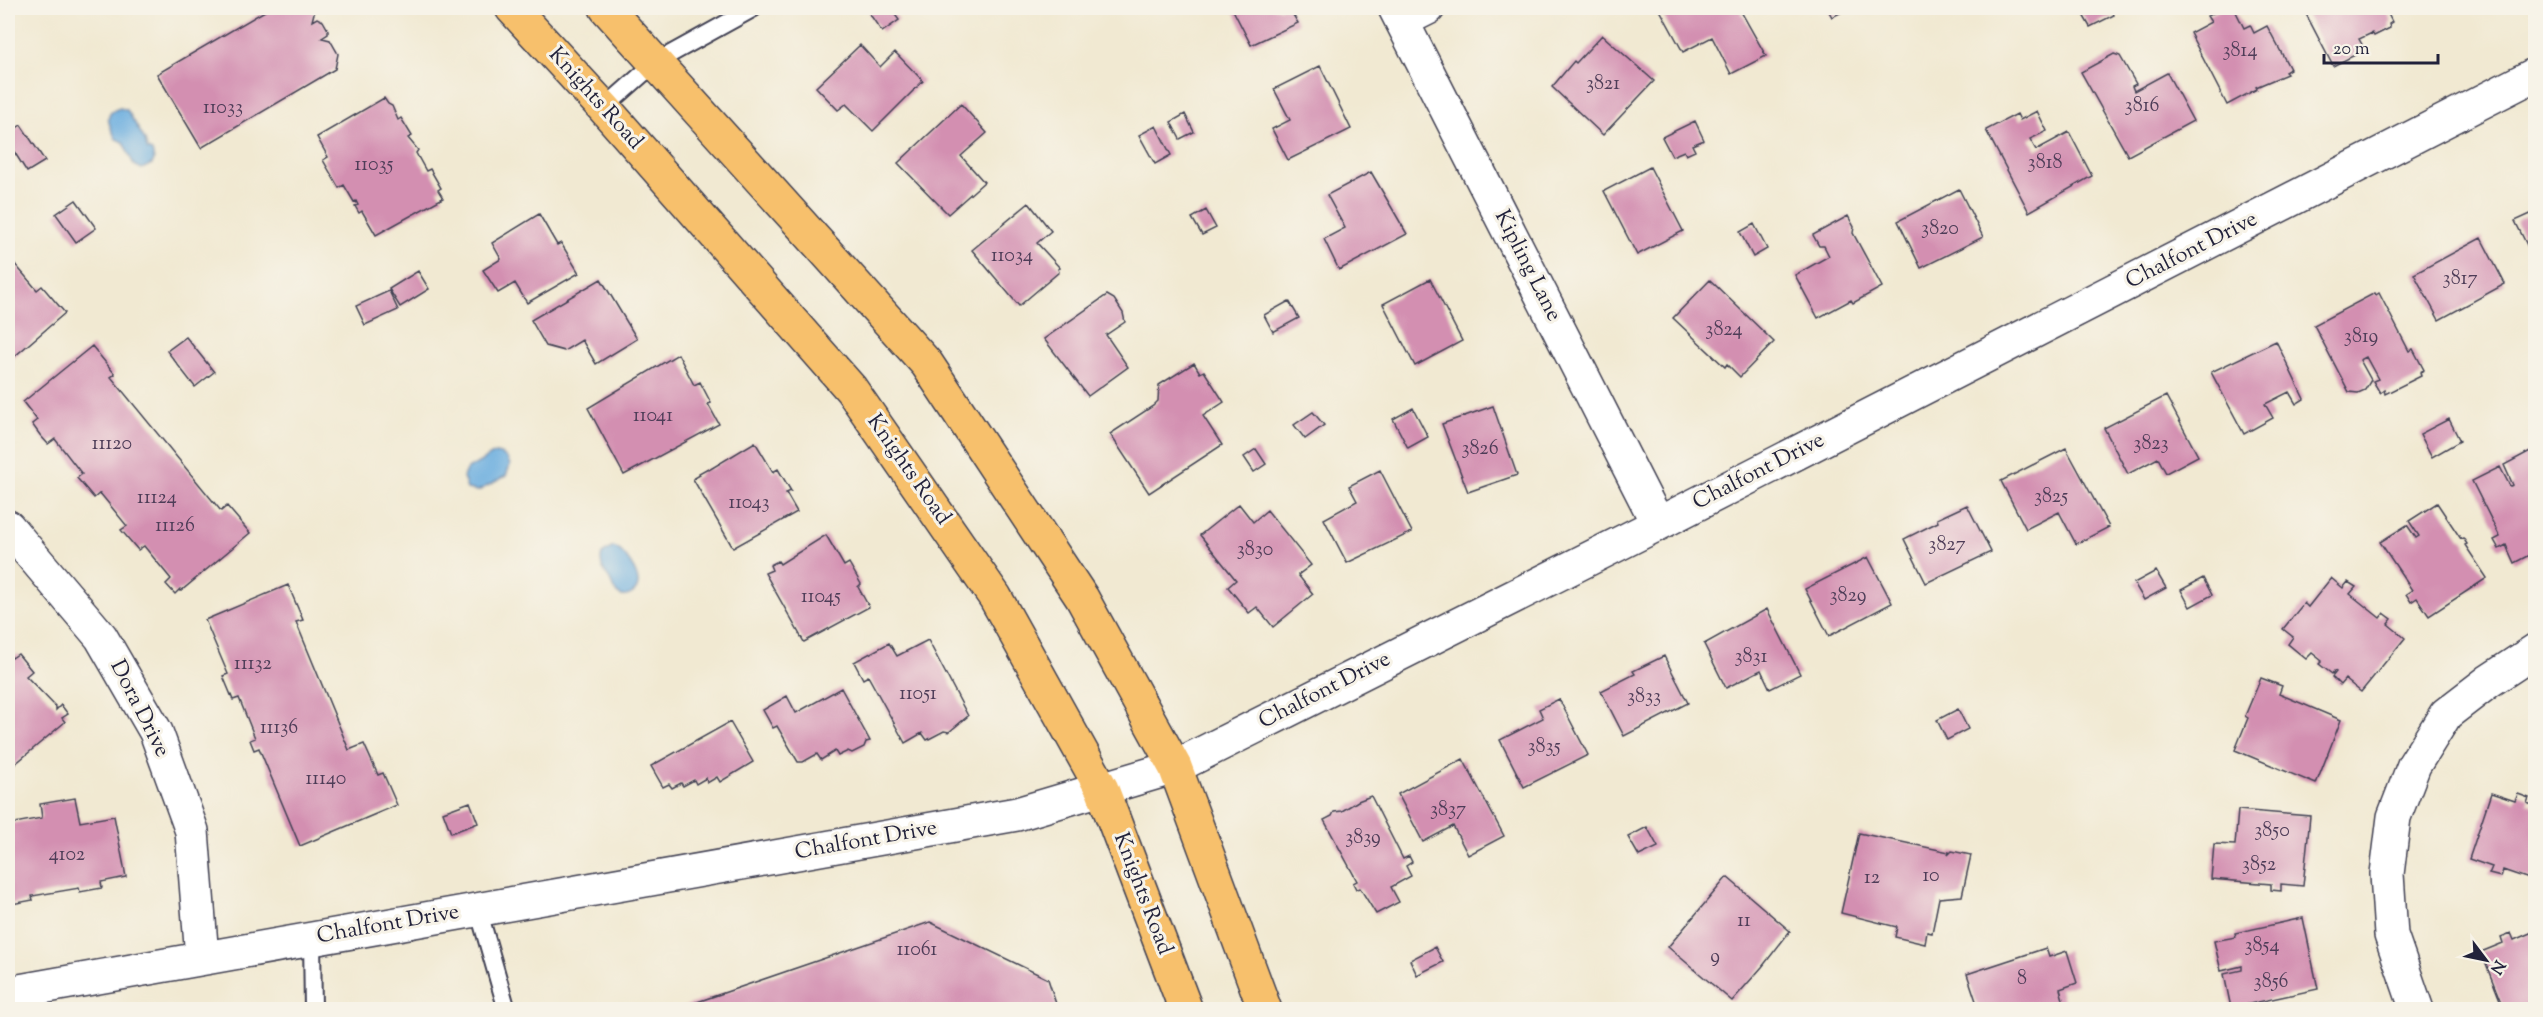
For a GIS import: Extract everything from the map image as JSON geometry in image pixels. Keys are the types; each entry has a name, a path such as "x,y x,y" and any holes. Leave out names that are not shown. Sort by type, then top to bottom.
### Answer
{"main road":[{"name":"Knights Road","path":"512,8 604,108 851,389 995,597 1102,789 1186,1010"},
{"path":"606,8 927,364 1082,598 1175,767 1265,1010"}],"street":[{"name":"Kipling Lane","path":"1408,12 1658,524"},
{"name":"Chalfont Drive","path":"16,998 202,958 1017,814 1175,767 1658,524 2535,74"},
{"name":"Dora Drive","path":"8,527 101,637 156,732 192,831 202,958"},
{"path":"2417,1010 2391,934 2387,874 2394,817 2414,765 2446,714 2535,650"}],"lane":[{"path":"604,108 656,62 754,8"},
{"path":"478,909 507,1010"},
{"path":"312,939 314,1010"}],"water":[{"path":"120,108 127,110 145,140 147,149 152,151 154,160 152,164 142,169 134,165 123,142 116,139 110,125 111,113"},
{"path":"495,453 504,456 509,462 506,476 478,491 467,489 463,477 466,470"},
{"path":"613,547 626,557 638,579 637,588 630,595 623,596 617,593 603,567 602,554"}],"building":[{"path":"270,8 311,8 314,13 312,21 317,18 323,21 328,34 322,38 330,40 338,54 335,69 201,148 157,74"},
{"path":"877,8 890,8 899,20 882,32 869,13"},
{"path":"1232,8 1289,8 1298,23 1251,45"},
{"path":"1659,8 1739,8 1766,56 1731,74 1712,37 1683,52"},
{"path":"1827,8 1850,8 1832,17"},
{"path":"2079,8 2110,8 2114,15 2090,27"},
{"path":"2223,8 2234,8 2244,28 2250,25 2254,33 2267,26 2290,69 2285,72 2287,74 2256,87 2257,89 2227,105 2190,33 2211,22 2207,16"},
{"path":"2313,8 2385,8 2392,22 2389,24 2390,28 2374,36 2372,33 2359,39 2365,50 2333,66 2305,12"},
{"path":"1602,35 1654,81 1603,135 1552,87 1574,61 1576,63"},
{"path":"860,45 880,67 895,52 923,81 873,131 846,104 838,110 816,87"},
{"path":"2114,54 2120,56 2136,84 2132,86 2134,91 2167,73 2193,121 2128,156 2081,72"},
{"path":"1320,66 1351,129 1288,160 1272,129 1290,120 1274,89"},
{"path":"384,98 392,106 398,120 401,118 412,136 408,138 418,150 416,153 426,171 430,169 441,188 438,190 443,198 376,235 362,211 359,213 355,206 358,205 356,201 354,202 344,185 339,188 323,160 328,157 317,137"},
{"path":"961,104 987,133 961,156 984,182 948,214 898,163"},
{"path":"2037,111 2047,131 2030,139 2036,150 2069,132 2092,176 2029,212 1986,130 2017,114 2020,120"},
{"path":"1185,114 1194,132 1180,139 1171,122"},
{"path":"1695,121 1704,140 1692,145 1695,151 1686,155 1684,151 1672,156 1662,137"},
{"path":"21,125 45,161 27,172 8,142 8,134"},
{"path":"1156,126 1171,155 1155,164 1139,135"},
{"path":"1650,167 1683,231 1637,255 1604,191"},
{"path":"1371,172 1407,234 1339,270 1324,239 1345,228 1327,195"},
{"path":"1959,189 1983,237 1921,268 1898,221"},
{"path":"76,200 96,228 76,242 56,214"},
{"path":"1029,203 1051,231 1037,243 1060,268 1059,272 1019,306 972,250"},
{"path":"1206,210 1216,228 1202,235 1192,218"},
{"path":"2535,212 2535,261 2515,221"},
{"path":"539,214 557,245 561,243 579,273 527,303 515,283 498,293 483,270 501,259 492,243"},
{"path":"1848,216 1854,227 1853,233 1882,287 1853,303 1851,300 1818,318 1795,275 1829,256 1824,246 1819,246 1813,235"},
{"path":"1754,224 1767,249 1753,257 1740,232"},
{"path":"2481,238 2505,284 2439,320 2414,274"},
{"path":"8,256 37,290 42,286 65,313 8,362"},
{"path":"418,271 429,289 400,307 389,289"},
{"path":"601,279 637,339 596,364 582,340 564,351 546,346 531,320"},
{"path":"1430,279 1462,341 1415,366 1383,304"},
{"path":"1710,280 1774,342 1740,377 1727,364 1725,367 1673,318"},
{"path":"389,291 398,310 365,325 356,306"},
{"path":"2375,293 2376,295 2379,293 2409,351 2413,349 2424,370 2420,372 2421,376 2385,394 2384,390 2380,393 2373,381 2378,379 2366,357 2360,360 2371,380 2365,390 2358,393 2349,392 2314,325"},
{"path":"1107,295 1114,299 1123,313 1125,322 1106,335 1128,367 1088,396 1044,339"},
{"path":"1289,301 1299,318 1273,332 1264,315"},
{"path":"186,337 214,372 195,387 167,351"},
{"path":"2276,341 2304,399 2296,404 2289,392 2265,404 2273,418 2244,434 2211,372"},
{"path":"92,346 115,374 111,377 221,511 227,506 250,533 175,594 166,584 171,579 144,546 138,550 121,530 127,526 100,493 94,498 77,478 82,474 55,439 48,444 40,435 32,424 37,420 23,402"},
{"path":"678,354 694,385 700,382 719,424 624,475 588,408"},
{"path":"1194,363 1200,373 1204,371 1224,402 1203,416 1222,445 1149,493 1110,434 1153,406 1158,401 1159,385"},
{"path":"2166,396 2198,456 2166,473 2158,458 2128,474 2104,428"},
{"path":"1493,406 1517,475 1468,492 1442,424"},
{"path":"1413,408 1428,437 1408,448 1393,419"},
{"path":"1313,412 1324,425 1305,439 1294,425"},
{"path":"2449,419 2460,441 2432,457 2420,434"},
{"path":"755,442 773,472 778,469 791,491 786,493 797,512 733,548 693,479 700,475 699,473 708,468 709,470"},
{"path":"2066,448 2109,527 2076,544 2059,512 2026,529 2001,481"},
{"path":"1256,449 1266,464 1254,472 1244,457"},
{"path":"2534,449 2535,552 2514,563 2506,545 2499,549 2494,540 2500,537 2472,481 2500,467 2510,486 2513,485 2504,465"},
{"path":"1380,470 1412,532 1347,563 1324,519 1357,501 1349,486"},
{"path":"2437,503 2461,539 2463,538 2467,544 2465,545 2487,578 2429,616 2417,598 2411,602 2406,594 2412,590 2380,542 2407,525 2416,538 2419,536 2409,521"},
{"path":"1239,504 1253,522 1267,510 1311,565 1298,575 1313,594 1273,627 1257,607 1249,613 1228,587 1236,580 1200,535"},
{"path":"1967,505 1991,552 1926,583 1904,539 1938,522 1937,519"},
{"path":"826,535 844,566 849,563 861,584 858,587 869,607 804,642 765,573 772,570 770,565 778,561 780,564"},
{"path":"1868,557 1892,603 1829,636 1805,589"},
{"path":"2156,571 2166,588 2144,600 2134,583"},
{"path":"2203,578 2212,595 2190,607 2181,590"},
{"path":"2331,578 2343,588 2348,582 2356,587 2350,594 2380,618 2384,613 2392,619 2388,624 2405,638 2361,692 2345,679 2340,685 2332,677 2336,672 2332,674 2319,664 2322,661 2312,653 2306,659 2288,644 2293,637 2283,629 2304,603 2308,607"},
{"path":"288,585 303,620 296,622 349,750 364,744 378,775 383,773 397,805 300,846 259,748 254,750 250,740 255,738 239,698 233,700 223,676 228,674 205,620"},
{"path":"1767,609 1800,674 1770,689 1761,670 1726,688 1704,644"},
{"path":"928,640 968,716 949,732 944,731 927,740 922,733 905,743 868,676 863,679 854,662 889,643 897,656"},
{"path":"8,652 12,658 18,654 32,671 26,676 56,707 56,710 61,705 68,714 62,718 65,722 8,770"},
{"path":"1664,656 1688,703 1624,736 1601,691 1635,674 1633,671"},
{"path":"2261,678 2282,686 2279,694 2341,720 2316,784 2235,750 2248,718 2245,716"},
{"path":"841,688 870,741 852,753 848,751 838,756 835,751 821,760 817,754 803,762 798,762 777,726 773,728 763,710 787,696 796,713"},
{"path":"1559,699 1588,755 1524,787 1500,740 1543,718 1539,709"},
{"path":"1958,709 1968,729 1947,740 1937,720"},
{"path":"730,722 753,762 720,782 717,777 707,783 706,778 696,784 694,780 683,786 681,783 672,788 669,784 663,787 651,766"},
{"path":"1463,759 1504,836 1468,855 1453,826 1423,842 1398,794"},
{"path":"2491,793 2515,801 2518,794 2529,798 2527,803 2535,806 2535,881 2503,870 2501,877 2489,874 2492,867 2469,859"},
{"path":"1371,796 1403,859 1409,856 1412,862 1406,866 1411,876 1391,887 1399,902 1376,914 1360,888 1356,889 1353,883 1357,881 1324,820 1332,816 1334,812 1342,811"},
{"path":"75,798 80,822 114,816 126,877 101,882 102,888 80,892 79,888 32,896 33,900 12,904 10,898 8,899 8,835 11,835 9,824 42,818 40,804"},
{"path":"470,802 478,823 451,833 443,812"},
{"path":"2238,810 2310,816 2303,886 2281,884 2281,891 2271,890 2271,884 2211,879 2214,844 2235,845"},
{"path":"1647,827 1658,847 1639,856 1628,837"},
{"path":"1859,833 1949,852 1948,855 1952,851 1971,855 1962,896 1939,898 1932,933 1927,932 1925,944 1895,937 1897,927 1841,913"},
{"path":"1727,877 1790,931 1732,1001 1668,947"},
{"path":"2303,918 2318,989 2231,1008 2224,974 2242,970 2242,966 2221,971 2214,941 2236,937 2235,933"},
{"path":"930,922 1048,979 1058,1010 674,1010"},
{"path":"2535,931 2535,1010 2504,1010 2481,952 2503,943 2501,937 2511,933 2514,940"},
{"path":"1435,947 1443,962 1417,975 1410,960"},
{"path":"2046,948 2049,957 2067,951 2077,983 2060,989 2066,1010 1979,1010 1967,974"}]}
